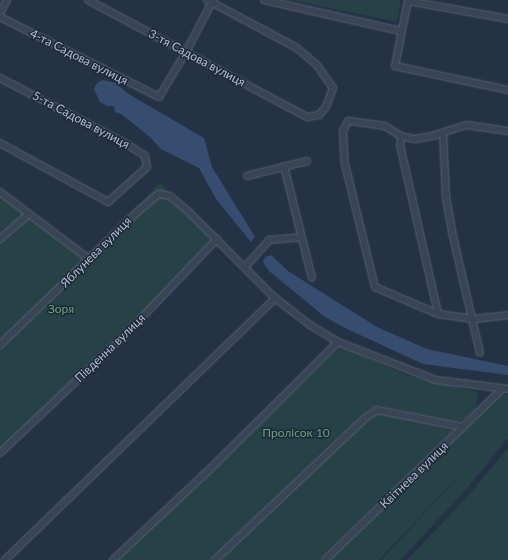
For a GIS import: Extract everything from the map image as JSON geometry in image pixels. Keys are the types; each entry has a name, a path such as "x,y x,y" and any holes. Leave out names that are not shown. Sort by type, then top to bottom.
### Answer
{"street":[{"path":"0,13 7,0"},
{"name":"3-тя Садова вулиця","path":"88,0 307,117 319,114 326,107 332,96 330,82 317,65 297,48 211,1"},
{"path":"264,0 401,31"},
{"path":"508,20 408,0 395,66 508,90"},
{"path":"186,52 211,1"},
{"name":"4-та Садова вулиця","path":"0,17 159,97 186,52"},
{"name":"5-та Садова вулиця","path":"0,78 139,151 148,161 144,172 108,202 0,143"},
{"path":"508,131 466,125 443,133 414,139 401,136 385,126 348,121 343,131 345,164 375,287 438,314 472,319 508,315"},
{"path":"443,133 446,198 480,353"},
{"path":"401,136 400,145 438,314"},
{"path":"247,176 307,160"},
{"path":"284,166 300,237 312,278"},
{"path":"0,192 89,259"},
{"name":"Яблунева вулиця","path":"0,345 159,194 170,196 217,239"},
{"path":"0,239 29,214"},
{"path":"244,267 269,240 300,237"},
{"path":"217,239 275,298 310,325 338,342 436,380 505,389"},
{"name":"Південна вулиця","path":"0,453 125,335 217,239"},
{"path":"5,560 275,298"},
{"path":"113,560 210,470 338,342"},
{"name":"Квітнева вулиця","path":"325,560 463,427 505,389"},
{"path":"215,560 366,418 377,410 463,427"}],"green space":[{"path":"291,0 401,0 397,22"},
{"name":"Зоря","path":"160,183 221,238 0,456 0,189 83,252 92,251"},
{"name":"Пролісок 10","path":"341,346 408,376 478,392 476,409 460,423 381,406 369,409 210,560 116,560"},
{"path":"501,394 508,395 508,438 463,493 400,560 381,560 478,456 379,560 328,560"},
{"name":"Пролісок 10","path":"381,413 454,430 319,560 220,560 367,418"},
{"path":"508,448 508,560 407,560 467,497"}],"water":[{"path":"103,80 116,83 127,93 204,138 212,167 255,237 251,242 216,199 199,168 161,149 149,136 121,114 115,112 114,106 107,106 100,102 94,89 97,83"},
{"path":"271,255 288,271 377,327 427,349 508,366 508,375 423,364 345,328 325,317 269,271 263,262 265,257"}]}
